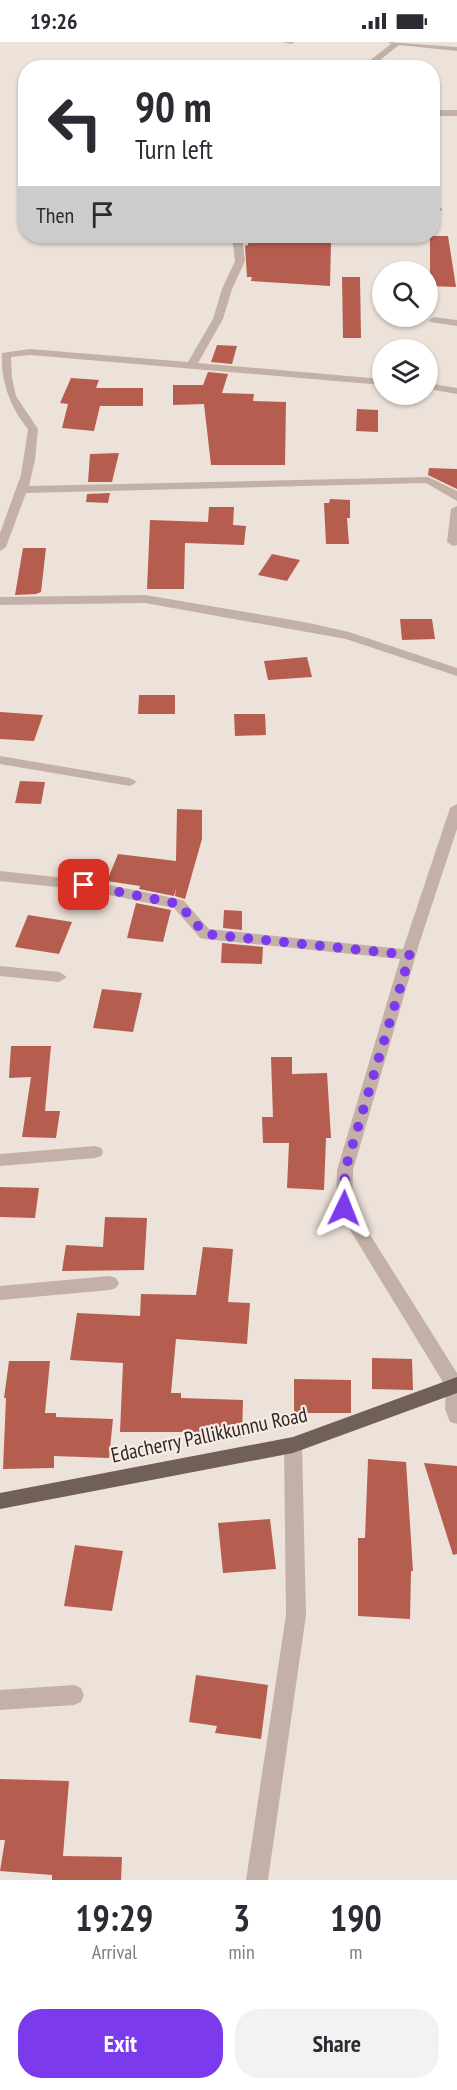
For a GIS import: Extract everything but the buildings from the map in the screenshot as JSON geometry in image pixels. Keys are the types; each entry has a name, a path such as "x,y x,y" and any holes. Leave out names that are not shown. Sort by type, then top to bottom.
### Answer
{"main road":[{"name":"Edacherry Pallikkunnu Road","path":"0,1501 293,1445 456,1385"}],"street":[{"path":"286,42 291,42"},
{"path":"392,42 457,50"},
{"path":"375,60 397,43"},
{"path":"440,113 457,113"},
{"path":"191,366 218,319 227,290 240,261 238,243"},
{"path":"438,321 457,323"},
{"path":"0,547 23,490 32,453 33,429 13,405 6,371 6,355 30,352 372,381"},
{"path":"438,388 457,391"},
{"path":"23,490 428,480 457,498"},
{"path":"453,542 457,509"},
{"path":"0,601 145,599 326,631 457,672"},
{"path":"0,760 130,782"},
{"path":"457,808 345,1170 344,1208 456,1385 454,1409 457,1416"},
{"path":"0,876 84,885 179,904 205,934 410,955"},
{"path":"0,971 58,977"},
{"path":"0,1160 95,1152"},
{"path":"0,1293 110,1283"},
{"path":"257,1880 296,1615 293,1445"},
{"path":"0,1700 74,1695"}],"route":[{"path":"84,885 179,904 205,934 410,955 345,1170 344,1208"}]}
